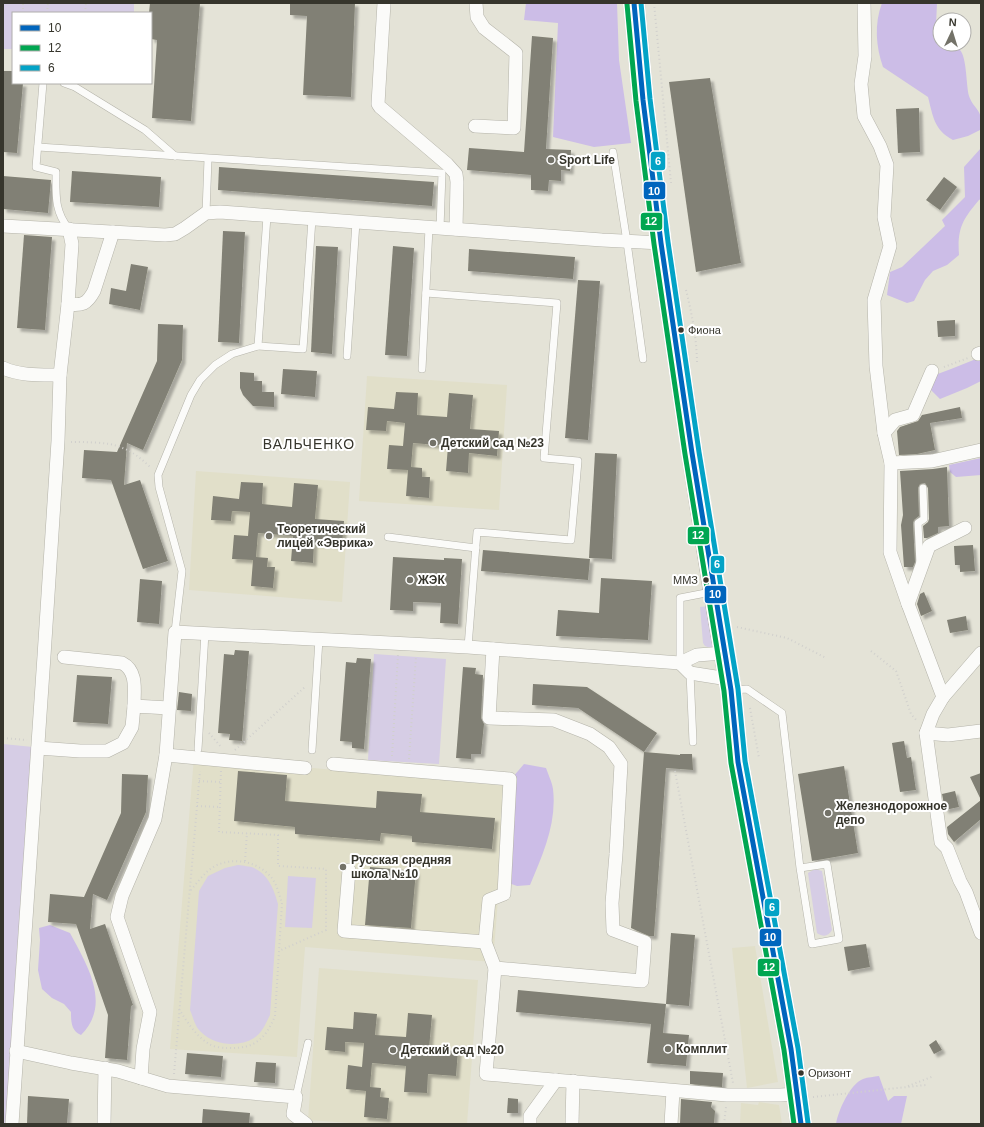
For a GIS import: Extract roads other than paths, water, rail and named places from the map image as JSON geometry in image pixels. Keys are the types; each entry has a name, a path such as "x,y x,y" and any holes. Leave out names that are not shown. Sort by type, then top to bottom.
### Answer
{"main road":[{"path":"634,3 643,100 661,243 692,453 724,652 735,686 738,762 791,1049 804,1095 802,1124"}],"street":[{"path":"384,3 378,104 447,164 456,174 458,191 456,230"},
{"path":"475,126 514,128 516,53 484,28 477,17 476,3"},
{"path":"864,3 865,56 861,84 864,116 880,146 887,165 884,217 890,246 874,300 876,366 884,433 892,463 890,552 943,696"},
{"path":"3,226 165,235 175,234 206,213 220,212 456,230 661,243"},
{"path":"12,1124 58,441 60,375 68,304 72,244 69,230"},
{"path":"68,304 84,304 89,300 94,291 113,232"},
{"path":"3,368 15,372 60,375"},
{"path":"884,433 895,420 913,415 932,371"},
{"path":"892,463 932,461 981,450"},
{"path":"908,604 930,546 965,528"},
{"path":"141,1078 150,1012 117,917 122,896 155,819 166,755 174,632 468,647 680,663 697,655 724,652"},
{"path":"493,649 489,718 554,720 590,734 609,747 621,764 612,903 613,930 645,942 642,980 495,968"},
{"path":"981,653 943,696 933,714 926,733 941,842 947,848 966,892 981,934"},
{"path":"38,745 80,751 107,751 123,743 132,728 134,682 132,672 128,666 122,663 64,658"},
{"path":"680,663 690,673 735,686"},
{"path":"134,706 169,708"},
{"path":"926,733 948,735 981,731"},
{"path":"166,755 222,755 305,768"},
{"path":"333,764 510,779 504,894 489,900 485,942 495,968 486,1074 727,1095 804,1095"},
{"path":"349,870 344,931 485,942"},
{"path":"16,1051 71,1063 104,1068 168,1086 296,1097 293,1114 306,1124"},
{"path":"104,1068 104,1124"},
{"path":"530,1124 530,1116 556,1080"},
{"path":"572,1124 573,1081"},
{"path":"671,1124 673,1091"}],"lane":[{"path":"43,84 36,167 56,172 56,204 61,218 69,230"},
{"path":"67,84 75,87 145,130 175,156"},
{"path":"38,147 442,173 426,292 422,369"},
{"path":"613,152 643,359"},
{"path":"206,213 208,158"},
{"path":"258,346 267,216"},
{"path":"174,632 182,572 159,487 158,475 191,395 200,380 215,365 232,354 258,346 302,349 312,219"},
{"path":"347,356 356,222"},
{"path":"426,292 557,304 544,458 578,461 571,540 477,532 468,647"},
{"path":"920,572 918,523 924,518 923,488"},
{"path":"388,537 476,548"},
{"path":"680,663 680,598 714,592"},
{"path":"199,754 205,633"},
{"path":"312,750 319,639"},
{"path":"690,673 693,742"},
{"path":"735,686 782,713 800,868 812,944 839,939 827,864 800,868"},
{"path":"296,1097 308,1043"}],"place":[{"name":"Sport Life","path":"551,160"},
{"name":"Фиона","path":"681,330"},
{"name":"Детский сад №23","path":"433,443"},
{"name":"Теоретический лицей «Эврика»","path":"269,536"},
{"name":"ЖЭК","path":"410,580"},
{"name":"ММЗ","path":"706,580"},
{"name":"Железнодорожное депо","path":"828,813"},
{"name":"Русская средняя школа №10","path":"343,867"},
{"name":"Комплит","path":"668,1049"},
{"name":"Детский сад №20","path":"393,1050"},
{"name":"Оризонт","path":"801,1073"}],"district":[{"name":"ВАЛЬЧЕНКО","path":"309,444"}]}
